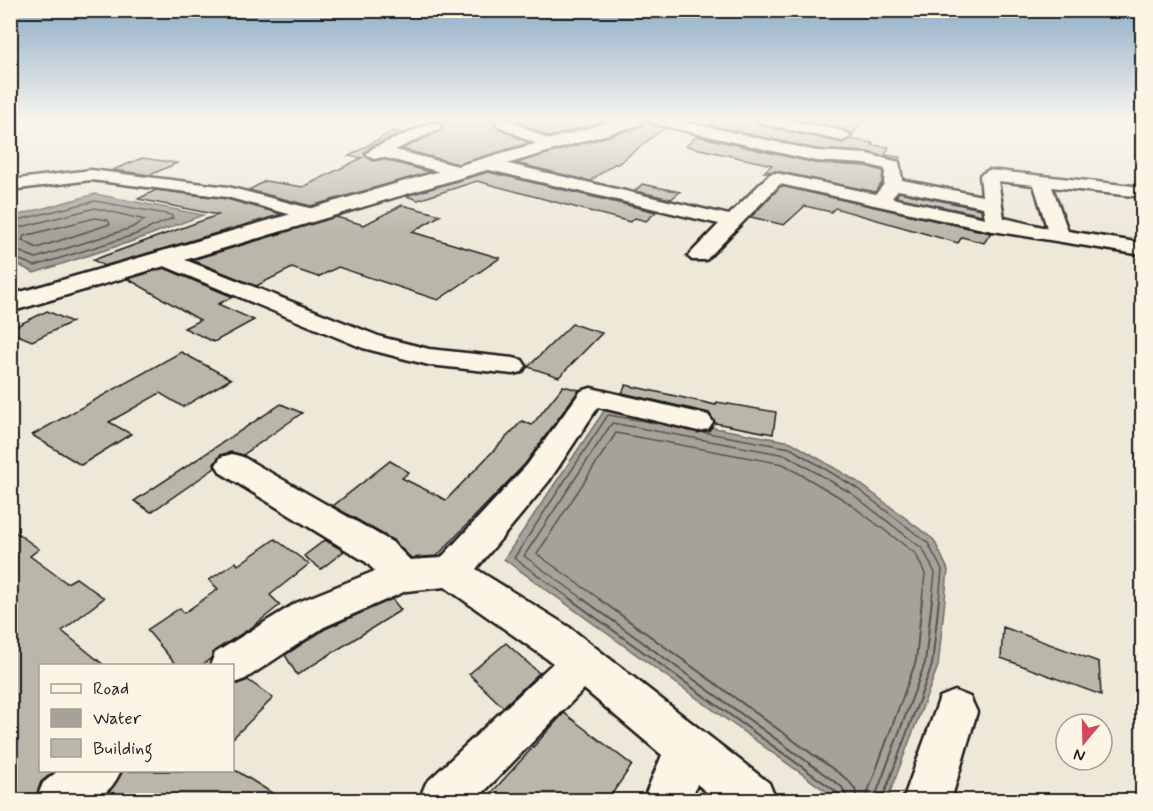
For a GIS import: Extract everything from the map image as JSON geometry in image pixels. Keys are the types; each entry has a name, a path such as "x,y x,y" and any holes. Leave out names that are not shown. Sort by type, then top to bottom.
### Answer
{"main road":[{"path":"16,298 165,258 508,158"}],"street":[{"path":"405,158 460,172"},
{"path":"847,158 867,159 893,166 893,184 880,201"},
{"path":"487,164 734,222"},
{"path":"10,185 91,175 228,192 314,214"},
{"path":"1143,192 989,175 995,223 1143,243"},
{"path":"699,256 776,178 987,224 1143,249"},
{"path":"1041,181 1058,232"},
{"path":"893,184 992,203"},
{"path":"165,258 372,343 429,357 513,366"},
{"path":"451,572 538,473 591,397 698,422"},
{"path":"232,465 379,552 402,576"},
{"path":"234,664 310,615 402,576 451,572 555,640 752,801"},
{"path":"443,801 582,663"},
{"path":"927,801 955,712"},
{"path":"667,801 687,748"},
{"path":"60,801 97,772"}],"water":[{"path":"95,194 203,215 136,240 34,273 11,261 11,217"},
{"path":"606,408 791,442 858,482 934,540 948,570 938,666 887,800 838,800 504,559"}],"building":[{"path":"142,158 177,163 150,175 113,170"},
{"path":"362,158 373,161 382,159 430,172 311,206 249,190 265,181 303,187"},
{"path":"435,158 479,158 458,164"},
{"path":"534,158 626,158 590,181 516,163"},
{"path":"740,158 792,158 815,163 866,166 883,171 882,183 875,192 776,171 764,172 772,165"},
{"path":"488,172 656,212 646,221 635,218 630,222 477,181 418,200 406,196"},
{"path":"642,184 680,192 671,199 635,191"},
{"path":"781,186 991,233 984,243 962,237 958,243 835,208 831,212 805,206 784,225 751,217"},
{"path":"156,190 227,199 282,214 104,266 93,260 218,215 138,199"},
{"path":"899,192 981,209 982,215 896,197"},
{"path":"402,205 441,215 412,232 500,258 438,300 338,267 318,277 292,268 256,286 192,260 336,217 364,225"},
{"path":"164,268 233,297 218,304 254,320 214,342 184,328 200,320 128,279"},
{"path":"47,311 72,322 32,341 10,332 10,329"},
{"path":"572,324 602,333 559,377 528,367"},
{"path":"181,352 231,379 183,407 160,393 109,422 131,434 81,465 32,435"},
{"path":"626,385 716,405 717,402 776,412 773,434 715,423 709,413 622,393"},
{"path":"563,386 579,390 525,464 437,556 411,558 393,540 333,506 390,461 409,472 402,478 446,500 522,421 532,425"},
{"path":"281,404 302,413 243,455 231,452 220,455 214,464 215,468 151,512 134,501"},
{"path":"10,528 39,549 30,556 67,583 76,578 104,598 62,631 103,664 39,664 39,772 54,772 41,782 34,801 18,801 10,792"},
{"path":"275,539 309,564 270,595 280,605 251,628 214,651 211,658 204,664 175,664 147,630 180,608 184,613 218,589 209,580 236,562 238,565"},
{"path":"325,540 344,551 321,569 304,556"},
{"path":"392,599 401,610 297,675 285,655 325,629"},
{"path":"1003,627 1099,662 1101,695 1001,658"},
{"path":"506,643 539,673 503,707 469,674"},
{"path":"248,680 273,698 234,737 234,685"},
{"path":"564,713 632,765 607,801 484,801"},
{"path":"237,771 285,801 94,801 108,794 122,772"}]}
